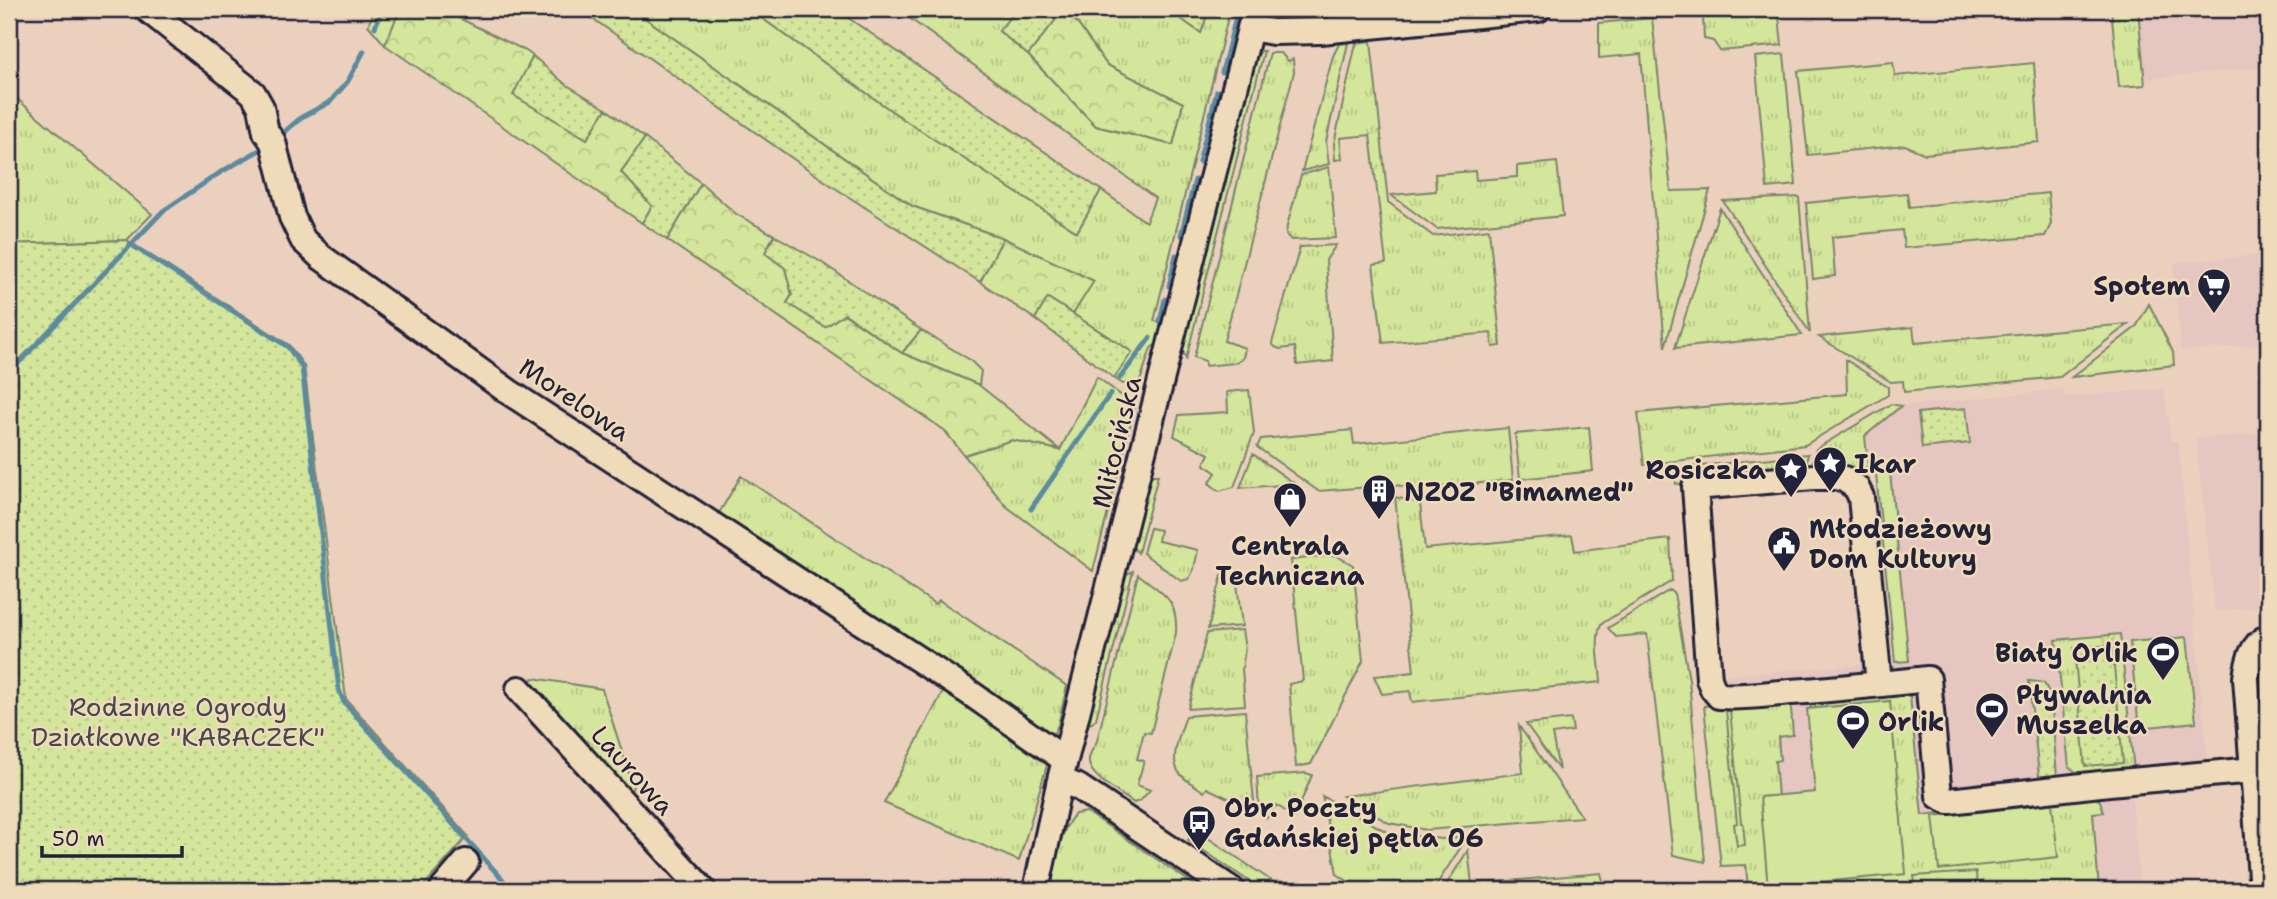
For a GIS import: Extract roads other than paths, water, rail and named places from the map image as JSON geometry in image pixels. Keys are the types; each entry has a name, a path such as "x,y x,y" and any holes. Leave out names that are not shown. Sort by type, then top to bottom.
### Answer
{"street":[{"name":"Morelowa","path":"147,9 253,93 261,107 266,132 273,142 292,217 303,240 321,257 509,392 970,693 1063,770 1079,787 1232,890"},
{"path":"1252,18 1273,32 1321,31 1538,9"},
{"name":"Miłocińska","path":"1036,890 1063,770 1252,18"},
{"path":"1879,684 1861,497 1856,487 1844,479 1814,477 1695,487 1710,679 1719,696 1731,697 1879,684 1928,679 1939,796 1950,802 2109,783 2254,770"},
{"path":"2262,890 2246,678 2253,652 2263,639 2268,637"},
{"name":"Laurowa","path":"519,689 703,890"},
{"path":"442,890 466,862"}],"waterway":[{"path":"375,27 382,9"},
{"path":"1222,72 1238,9"},
{"path":"282,134 302,117 330,102 348,81 364,51"},
{"path":"1199,162 1217,91"},
{"path":"9,373 163,211 221,172 265,147"},
{"path":"1181,235 1195,180"},
{"path":"130,244 288,347 302,367 339,690 344,702 512,890"},
{"path":"1169,286 1176,255"},
{"path":"1160,321 1165,299"},
{"path":"1120,378 1150,338"},
{"path":"1031,509 1110,394"}],"place":[{"name":"Społem","path":"2214,315"},
{"name":"Ikar","path":"1830,493"},
{"name":"Rosiczka","path":"1791,499"},
{"name":"NZOZ \"Bimamed\"","path":"1379,521"},
{"name":"Centrala Techniczna","path":"1290,529"},
{"name":"Młodzieżowy Dom Kultury","path":"1784,573"},
{"name":"Biały Orlik","path":"2163,682"},
{"name":"Pływalnia Muszelka","path":"1992,739"},
{"name":"Orlik","path":"1853,751"},
{"name":"Obr. Poczty Gdańskiej pętla 06","path":"1199,852"}],"park label":[{"name":"Rodzinne Ogrody Działkowe \"KABACZEK\"","path":"178,721"}]}
